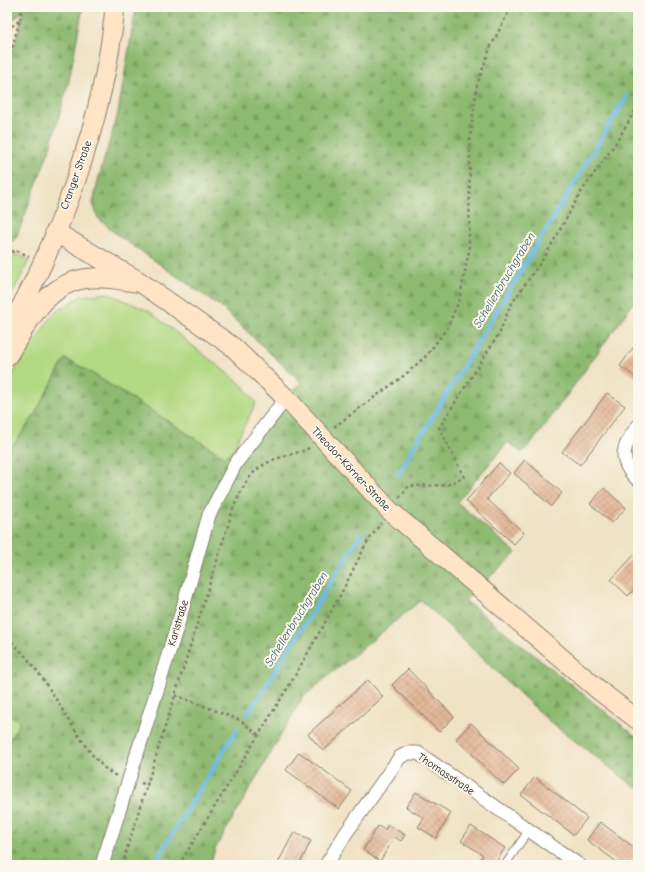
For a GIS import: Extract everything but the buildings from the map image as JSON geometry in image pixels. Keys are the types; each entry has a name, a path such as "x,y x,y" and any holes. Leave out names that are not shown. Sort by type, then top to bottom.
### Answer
{"main road":[{"name":"Cranger Straße","path":"7,333 55,232 92,131 112,34 114,7"},
{"name":"Theodor-Körner-Straße","path":"55,232 140,282 233,347 286,398 389,510 594,687 638,720"},
{"path":"7,356 45,297 64,286 80,279 92,278 140,282"}],"street":[{"name":"Karlstraße","path":"102,865 181,614 210,515 236,463 286,398"},
{"path":"638,426 624,450 624,462 631,473 638,480"},
{"name":"Thomasstraße","path":"326,865 346,833 400,757 408,753 418,753 579,865"}],"lane":[{"path":"505,865 529,830"}],"path":[{"path":"7,65 20,20 21,7"},
{"path":"321,437 406,374 427,355 448,328 458,301 469,251 470,138 477,85 490,48 511,7"},
{"path":"7,30 20,20"},
{"path":"179,865 260,736 342,592 366,544 389,510 409,486 447,485 464,477 439,428 500,332 510,306 547,252 581,192 617,141 638,106"},
{"path":"175,696 240,720 260,736"},
{"path":"122,865 147,785"}],"green space":[{"path":"7,7 83,7 69,81 49,151 16,238 7,245 7,73 24,10 7,26"},
{"path":"136,7 638,7 638,297 538,435 522,453 508,442 457,502 516,553 465,600 638,738 638,789 550,722 421,600 303,697 215,849 210,865 7,865 7,745 20,722 7,713 7,454 32,419 65,359 83,368 225,457 232,450 240,455 301,382 221,307 119,236 98,218 93,203 98,180 118,113"},
{"path":"16,254 29,260 7,305 7,268"},
{"path":"107,293 149,311 242,385 256,403 232,450 225,457 83,368 65,359 32,419 7,454 7,383 53,314 81,296"},
{"path":"7,713 20,722 7,745"}],"waterway":[{"name":"Schellenbruchgraben","path":"398,474 627,96"},
{"name":"Schellenbruchgraben","path":"248,714 361,534"},
{"name":"Schellenbruchgraben","path":"153,865 237,729"}]}
